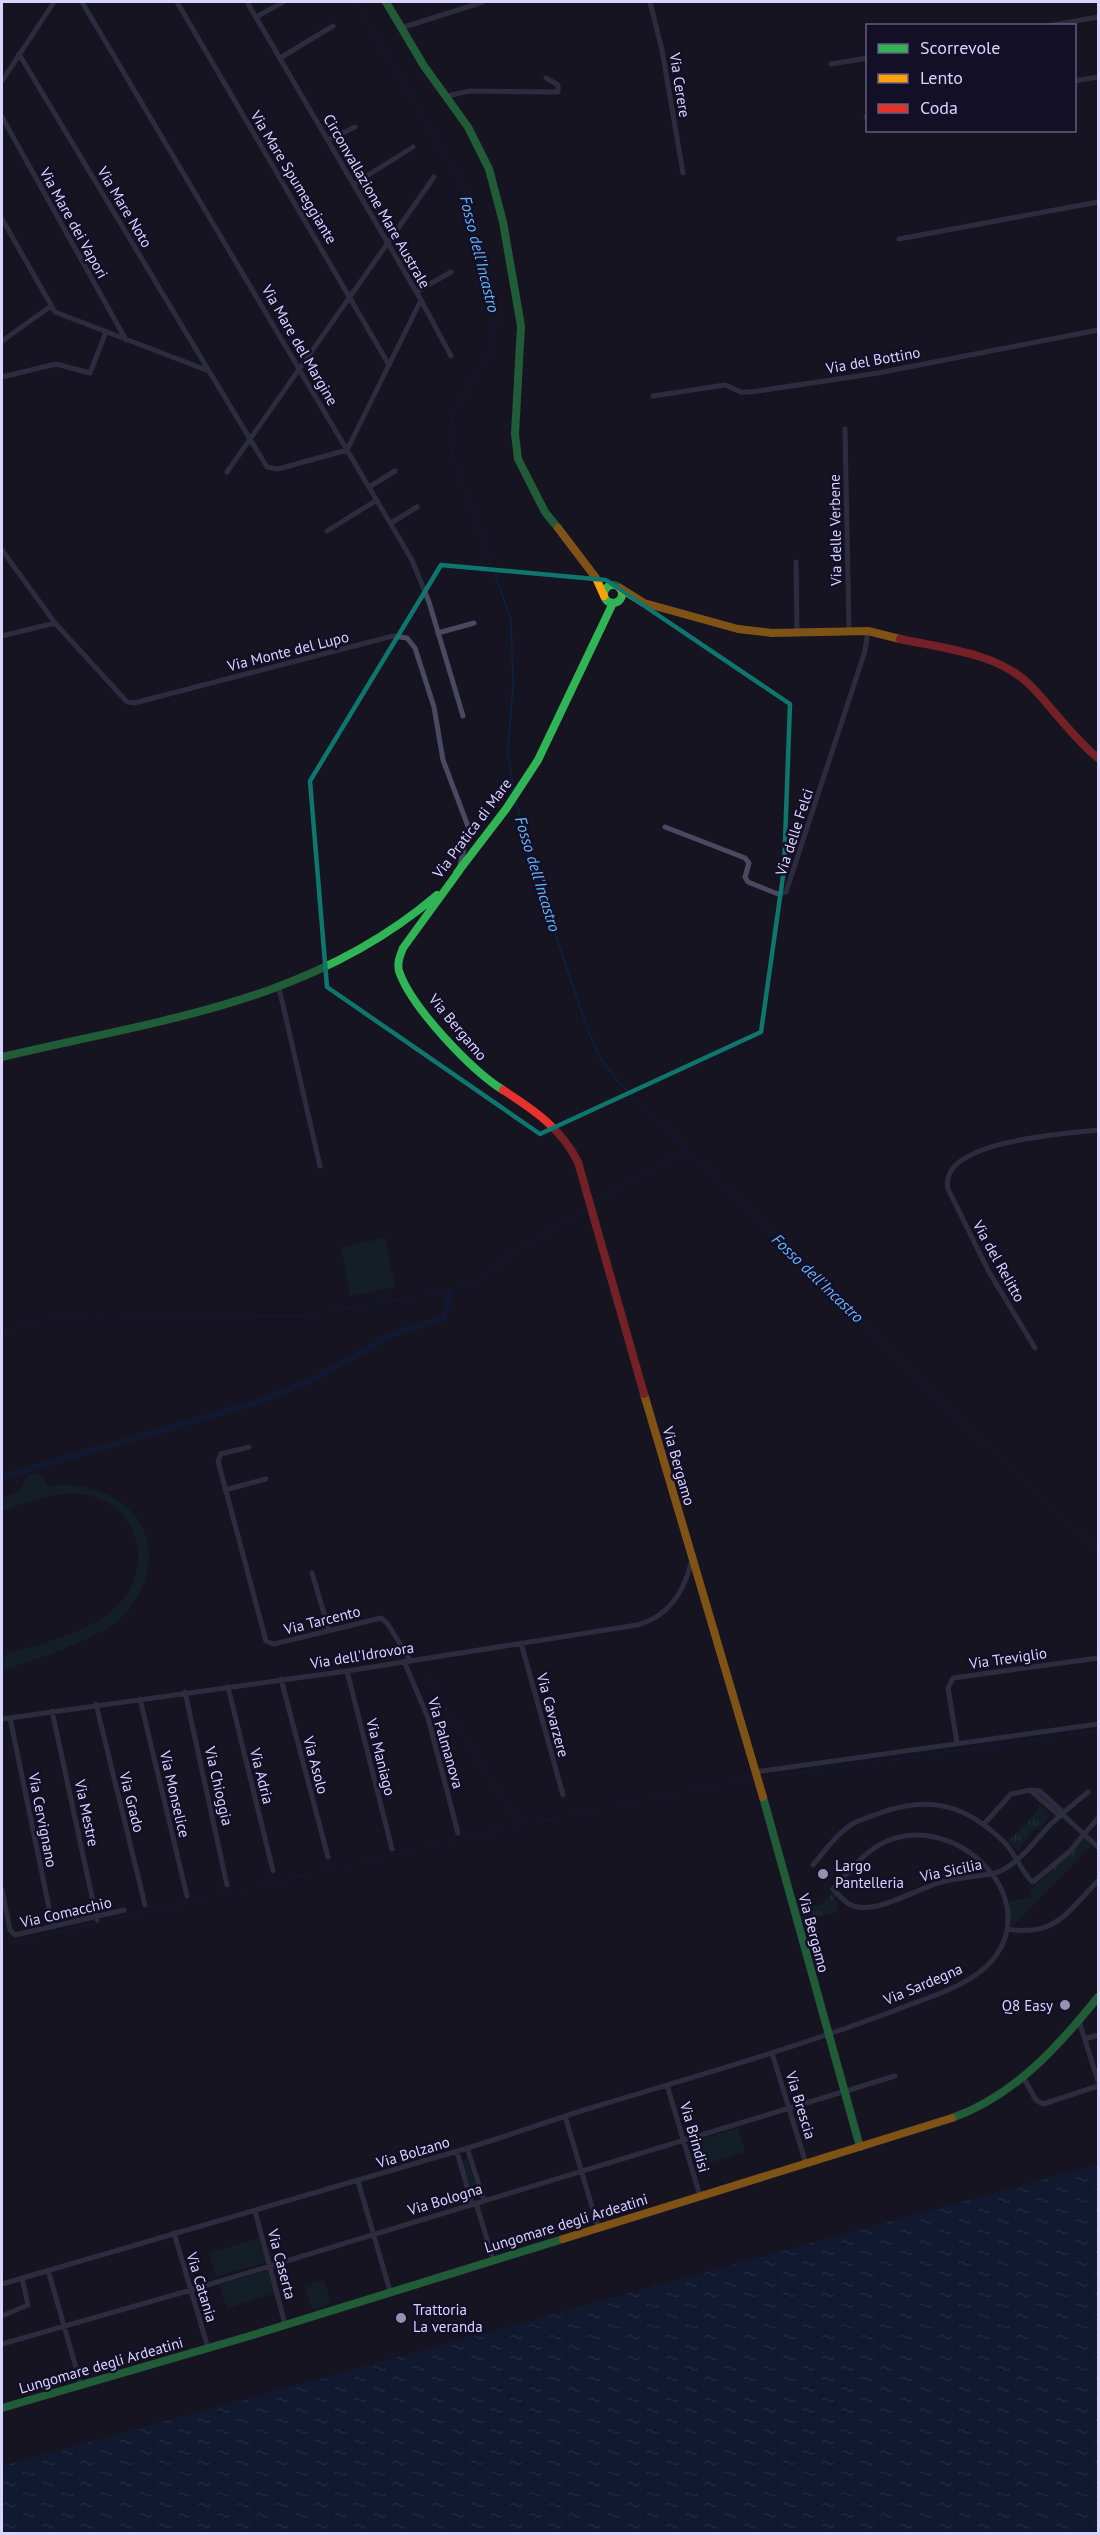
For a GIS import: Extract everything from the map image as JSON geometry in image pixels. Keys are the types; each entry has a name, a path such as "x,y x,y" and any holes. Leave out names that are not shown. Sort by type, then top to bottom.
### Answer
{"main road":[{"path":"386,2 424,66 472,135 489,170 507,239 521,331 515,434 518,459 555,527 611,599"},
{"path":"596,578 620,588 635,599"},
{"path":"611,585 606,588 611,599"},
{"path":"611,599 622,596 620,588"},
{"path":"611,599 635,599 729,628 762,633 868,631 978,657 1008,669 1031,686 1079,742 1098,758"},
{"name":"Via Pratica di Mare","path":"2,1057 243,1000 279,988 336,963 385,935 426,905 459,871 506,809 542,752 607,613 611,599"},
{"name":"Via Bergamo","path":"459,871 403,948 398,962 399,970 463,1058 483,1076 542,1115 560,1133 576,1156 755,1772 860,2147"},
{"name":"Lungomare degli Ardeatini","path":"2,2408 208,2348 390,2290 806,2164 976,2108 1024,2079 1050,2056 1098,1997"}],"street":[{"path":"2,81 54,2"},
{"name":"Via Mare del Margine","path":"82,2 300,368 420,577 463,716"},
{"name":"Via Mare Spumeggiante","path":"177,2 389,365"},
{"name":"Circonvallazione Mare Australe","path":"247,2 421,300 347,450"},
{"path":"256,17 283,2"},
{"path":"401,28 483,2"},
{"name":"Via Cerere","path":"650,2 662,51 683,173"},
{"path":"1059,24 1098,17"},
{"path":"280,58 333,26"},
{"name":"Via Mare Noto","path":"19,54 209,371"},
{"path":"831,64 866,58"},
{"path":"1076,81 1098,77"},
{"path":"447,96 470,91 559,91 556,83 546,78"},
{"name":"Via Mare dei Vapori","path":"2,117 126,340"},
{"path":"328,140 355,127"},
{"path":"354,184 413,147"},
{"path":"227,472 434,177"},
{"path":"899,239 1098,202"},
{"path":"2,219 51,306 59,314 209,371 265,466 274,469 347,450"},
{"path":"417,292 451,272"},
{"path":"421,300 451,356"},
{"path":"2,341 51,306"},
{"name":"Via del Bottino","path":"653,396 723,385 739,392 751,392 878,373 1098,330"},
{"path":"2,377 56,364 91,373 106,332"},
{"name":"Via delle Verbene","path":"845,429 849,630"},
{"path":"369,487 395,471"},
{"path":"327,531 377,500"},
{"path":"391,523 417,507"},
{"name":"Via Monte del Lupo","path":"2,550 55,623 123,699 134,703 393,636 407,638 416,650 434,707 443,760 469,829 459,871"},
{"path":"796,562 797,632"},
{"path":"2,636 55,623"},
{"path":"438,633 474,623"},
{"name":"Via delle Felci","path":"665,827 745,858 749,862 745,877 748,882 778,894 786,892 865,651 868,631"},
{"path":"279,988 320,1166"},
{"name":"Via del Relitto","path":"1035,1348 986,1267 946,1182 957,1162 984,1148 1098,1130"},
{"name":"Via Tarcento","path":"249,1447 218,1456 266,1641 274,1644 383,1619 407,1661"},
{"path":"225,1490 266,1479"},
{"name":"Via dell'Idrovora","path":"2,1719 96,1704 346,1671 637,1625 654,1619 668,1609 679,1593 692,1560"},
{"path":"312,1573 329,1630"},
{"name":"Via Cavarzere","path":"520,1643 563,1795"},
{"name":"Via Treviglio","path":"957,1743 948,1686 952,1678 1098,1658"},
{"name":"Via Palmanova","path":"407,1661 428,1718 458,1833"},
{"name":"Via Maniago","path":"346,1671 392,1849"},
{"name":"Via Asolo","path":"281,1679 328,1857"},
{"name":"Via Adria","path":"228,1686 273,1870"},
{"name":"Via Chioggia","path":"185,1692 227,1885"},
{"name":"Via Monselice","path":"140,1698 187,1896"},
{"name":"Via Grado","path":"96,1704 145,1905"},
{"name":"Via Mestre","path":"52,1711 96,1918"},
{"name":"Via Cervignano","path":"10,1718 53,1927"},
{"path":"755,1772 1098,1724"},
{"path":"984,1824 1011,1794 1030,1790 1098,1847"},
{"name":"Via Sicilia","path":"991,1874 977,1857 955,1842 934,1836 911,1835 889,1840 872,1849 833,1889 852,1906 873,1906 935,1883 991,1874 1002,1871 1088,1792"},
{"path":"813,1866 841,1834 854,1823 904,1805 928,1803 957,1809 984,1824 1018,1858 1028,1878 1033,1882 1069,1852 1098,1818"},
{"path":"991,1874 1005,1905 1007,1929 1032,1932 1049,1927 1098,1881"},
{"name":"Via Comacchio","path":"2,1890 13,1935 124,1910"},
{"name":"Via Sardegna","path":"829,2036 936,1994 974,1975 997,1954 1007,1929"},
{"path":"1079,2021 1098,2081"},
{"path":"1085,2039 1098,2035"},
{"name":"Via Bolzano","path":"2,2284 457,2152 565,2116 829,2036"},
{"name":"Via Brescia","path":"772,2053 806,2164"},
{"name":"Via Bologna","path":"2,2344 191,2290 896,2076"},
{"path":"1024,2079 1041,2103 1098,2086"},
{"name":"Via Brindisi","path":"668,2085 700,2196"},
{"path":"565,2116 598,2227"},
{"path":"467,2148 484,2200"},
{"path":"457,2152 493,2259"},
{"path":"358,2181 390,2290"},
{"name":"Via Caserta","path":"255,2211 285,2324"},
{"name":"Via Catania","path":"174,2234 208,2348"},
{"path":"48,2270 81,2385"},
{"path":"2,2316 28,2306 22,2278"}],"highlighted area":[{"path":"441,565 606,580 790,704 784,869 761,1032 540,1134 327,987 310,781"}],"green space":[{"path":"385,1238 395,1287 350,1296 341,1247"},
{"path":"36,1472 43,1476 48,1486 71,1485 93,1489 112,1497 129,1509 141,1525 148,1544 148,1566 141,1589 133,1604 112,1625 66,1648 2,1671 2,1656 76,1631 90,1625 115,1608 127,1594 135,1577 138,1560 136,1542 130,1526 119,1512 105,1501 86,1495 64,1494 32,1500 2,1511 2,1498 20,1491 28,1475"},
{"path":"1039,1804 1050,1814 1040,1830 1035,1829 1020,1847 1022,1850 1018,1851 1008,1842 1038,1810"},
{"path":"1085,1839 1092,1845 1011,1927 1009,1902 1031,1897 1030,1891"},
{"path":"832,1892 836,1896 833,1900 837,1901 839,1911 799,1922 797,1910 822,1904"},
{"path":"738,2128 745,2152 696,2167 688,2143"},
{"path":"467,2159 479,2196 474,2198 462,2161"},
{"path":"259,2238 266,2262 216,2277 209,2253"},
{"path":"267,2270 275,2293 227,2308 219,2285"},
{"path":"324,2280 331,2304 312,2309 305,2286"}],"water":[{"path":"1098,2164 1098,2533 2,2533 2,2466"}],"waterway":[{"name":"Fosso dell'Incastro","path":"356,2 464,188 495,306 496,329 491,348 461,399 450,434 453,455 511,620 513,685 508,753 514,790"},
{"name":"Fosso dell'Incastro","path":"516,801 529,858 588,1030 599,1056 616,1079 862,1323 1098,1552"},
{"path":"595,1201 685,1151"},
{"path":"2,1334 22,1325 46,1319 298,1316 450,1291 481,1279 508,1256 584,1210"},
{"path":"2,1477 257,1402 314,1379 393,1334 444,1318 450,1291"},
{"path":"426,1675 513,1815 522,1824"},
{"path":"762,1778 1098,1731"},
{"path":"2,1945 523,1825 752,1779"}],"traffic: fast":[{"path":"386,2 424,66 468,127 489,169 503,222 521,326 515,434 518,459 545,512 558,528"},
{"path":"613,585 619,588 622,594 619,600 613,603 607,600 604,594 607,588 613,585"},
{"path":"457,873 506,809 538,760 613,603"},
{"path":"459,871 403,948 399,971 416,1002 444,1037 475,1068 503,1090"},
{"path":"2,1057 175,1018 231,1003 285,984 338,961 389,931 437,895"},
{"path":"763,1797 860,2147"},
{"path":"952,2118 974,2109 1015,2083 1051,2051 1098,1997"},
{"path":"2,2408 253,2335 563,2239"}],"traffic: slow":[{"path":"558,528 596,578 604,596"},
{"path":"620,588 644,603 738,629 772,633 868,631 900,639"},
{"path":"644,1394 763,1797"},
{"path":"563,2239 952,2118"}],"traffic: jam":[{"path":"900,639 968,653 1001,665 1016,674 1038,693 1079,741 1098,758"},
{"path":"503,1090 546,1121 563,1139 578,1162 644,1394"}],"place":[{"name":"Largo Pantelleria","path":"823,1874"},
{"name":"Q8 Easy","path":"1065,2005"},
{"name":"Trattoria La veranda","path":"401,2318"}]}
